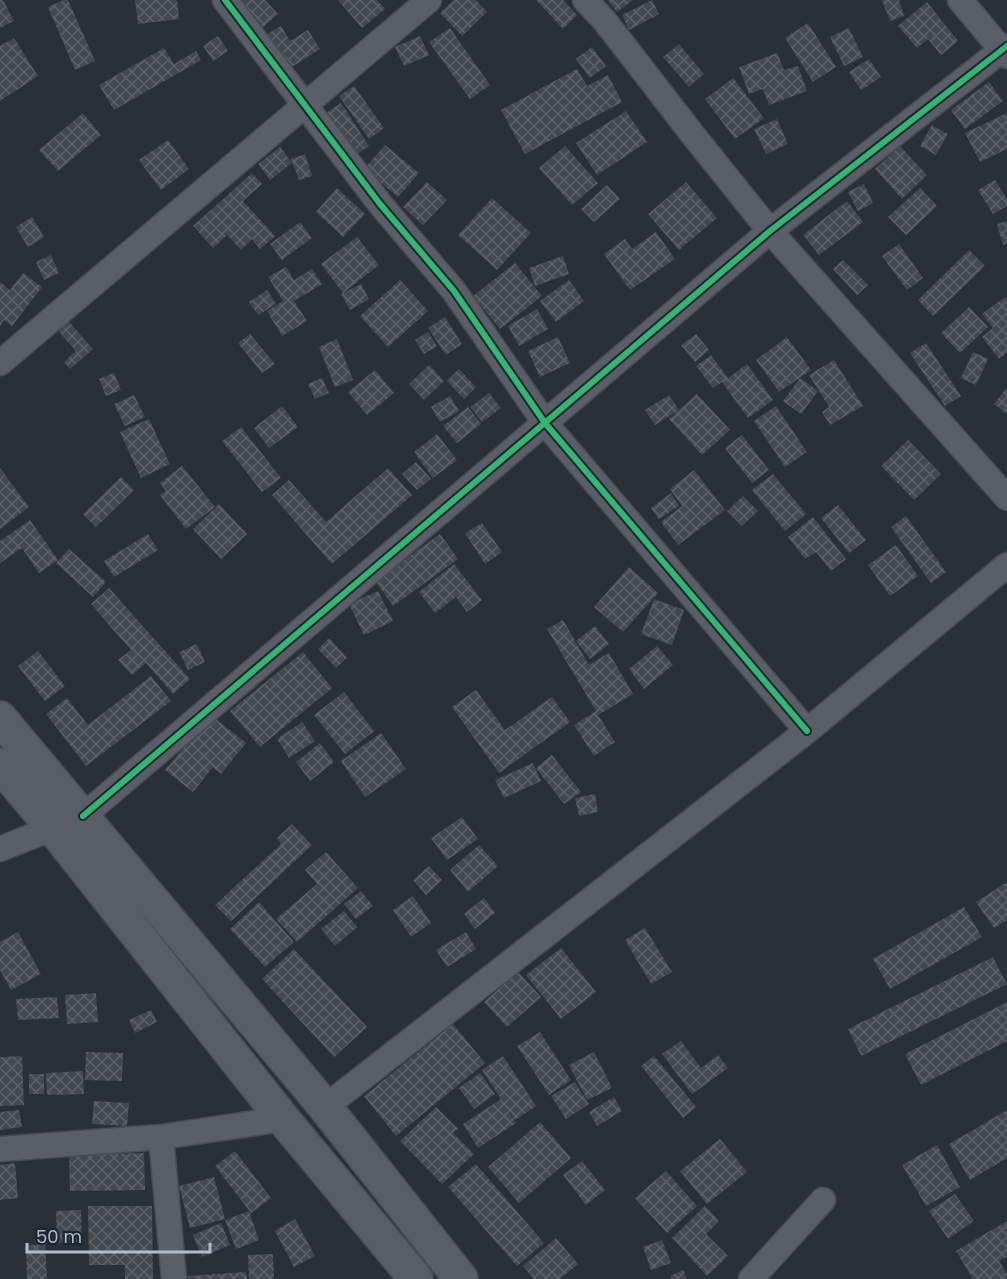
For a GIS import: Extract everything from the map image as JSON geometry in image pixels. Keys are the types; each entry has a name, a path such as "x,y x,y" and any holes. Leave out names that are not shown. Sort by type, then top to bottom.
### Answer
{"main road":[{"path":"0,718 325,1107 462,1279"},
{"path":"0,765 283,1119 416,1279"}],"street":[{"path":"225,0 303,106 380,204 454,291 545,423 807,731"},
{"path":"0,363 429,0"},
{"path":"585,0 604,20 771,231 1007,498"},
{"path":"83,816 771,231 1005,51 960,0"},
{"path":"325,1107 807,731 1007,565"},
{"path":"0,849 52,828"},
{"path":"0,1149 161,1137 283,1119"},
{"path":"161,1137 174,1279"},
{"path":"751,1279 823,1200"}],"building":[{"path":"0,0 3,0 14,21 0,28"},
{"path":"68,0 95,61 75,70 48,7"},
{"path":"135,0 177,0 179,19 138,24"},
{"path":"239,0 265,0 278,14 260,30"},
{"path":"338,0 377,0 385,9 362,28"},
{"path":"454,0 476,0 487,12 462,36 440,13"},
{"path":"536,0 563,0 577,15 563,29"},
{"path":"608,0 633,0 617,12"},
{"path":"652,0 659,14 629,30 622,15"},
{"path":"882,0 899,0 904,16 890,21"},
{"path":"927,2 958,41 941,55 928,39 917,48 898,26"},
{"path":"808,23 836,67 813,82 785,38"},
{"path":"281,26 290,41 308,30 320,49 284,72 262,37"},
{"path":"450,28 490,85 470,99 429,42"},
{"path":"849,28 863,57 844,66 830,37"},
{"path":"218,36 228,51 213,61 203,46"},
{"path":"420,36 429,55 404,66 395,47"},
{"path":"14,38 38,76 0,101 0,46"},
{"path":"679,44 704,74 689,87 663,57"},
{"path":"592,47 606,66 590,78 576,59"},
{"path":"164,48 174,64 196,51 201,60 114,110 99,85"},
{"path":"777,53 784,70 798,66 807,91 769,105 763,89 749,94 739,67"},
{"path":"869,59 881,77 861,90 849,72"},
{"path":"577,69 587,86 608,75 622,102 525,154 501,110"},
{"path":"733,78 764,118 735,139 705,99"},
{"path":"989,82 1003,101 965,129 951,110"},
{"path":"354,86 384,128 369,139 339,96"},
{"path":"341,103 369,146 349,160 320,117"},
{"path":"626,111 647,142 597,175 576,143"},
{"path":"83,113 101,135 58,171 39,150"},
{"path":"1007,113 1007,149 980,162 965,133"},
{"path":"777,119 788,144 766,154 754,129"},
{"path":"932,125 948,134 936,155 920,146"},
{"path":"168,140 189,169 161,190 139,160"},
{"path":"385,145 419,173 398,197 364,169"},
{"path":"565,146 598,183 572,205 539,168"},
{"path":"900,146 927,175 902,199 875,169"},
{"path":"280,147 292,163 270,180 258,164"},
{"path":"305,154 312,176 299,180 291,159"},
{"path":"252,173 262,184 243,201 275,236 260,249 252,239 241,250 227,235 213,248 193,226"},
{"path":"995,180 1007,199 1007,206 993,214 978,190"},
{"path":"427,182 447,200 423,225 403,207"},
{"path":"686,182 717,218 679,250 648,214"},
{"path":"864,184 873,203 858,211 848,192"},
{"path":"607,185 620,199 594,222 581,209"},
{"path":"337,188 365,214 343,237 316,212"},
{"path":"920,188 937,206 906,235 888,217"},
{"path":"492,198 531,233 497,270 458,235"},
{"path":"847,201 863,222 819,255 803,235"},
{"path":"32,217 44,237 28,247 16,227"},
{"path":"1007,221 1007,243 1003,245 997,224"},
{"path":"300,222 312,238 282,260 270,244"},
{"path":"656,232 675,259 630,290 604,254 625,239 632,249"},
{"path":"357,237 379,265 343,293 321,264"},
{"path":"899,244 923,278 907,290 882,256"},
{"path":"969,250 985,266 933,316 918,300"},
{"path":"51,255 59,273 44,280 36,262"},
{"path":"563,256 569,274 535,286 529,268"},
{"path":"843,260 868,285 857,295 833,269"},
{"path":"515,263 542,296 500,329 473,296"},
{"path":"286,267 294,280 312,269 322,284 294,301 307,321 282,336 267,311 283,301 268,277"},
{"path":"23,273 42,287 12,326 4,320 0,326 0,282 10,290"},
{"path":"400,280 428,311 388,347 360,316"},
{"path":"569,280 584,301 556,322 540,301"},
{"path":"361,284 369,299 350,310 341,294"},
{"path":"267,290 276,304 258,315 249,302"},
{"path":"1005,297 1007,300 1007,353 999,359 982,337 993,328 982,314"},
{"path":"969,307 988,327 960,353 941,333"},
{"path":"537,309 548,329 519,346 508,326"},
{"path":"63,315 93,349 70,369 64,362 76,351 52,324"},
{"path":"445,317 462,344 446,355 428,328"},
{"path":"428,332 437,346 424,354 415,340"},
{"path":"250,334 275,364 262,373 238,343"},
{"path":"696,334 709,350 695,362 681,345"},
{"path":"558,337 570,363 540,377 528,351"},
{"path":"787,337 811,370 779,392 756,360"},
{"path":"337,339 353,380 335,387 319,347"},
{"path":"926,343 961,396 945,406 910,353"},
{"path":"973,352 988,359 976,385 961,378"},
{"path":"711,355 728,378 747,364 773,400 748,418 722,382 713,388 696,366"},
{"path":"834,360 863,406 830,425 822,412 829,407 809,375"},
{"path":"429,365 444,381 424,400 409,384"},
{"path":"459,369 476,387 464,399 447,381"},
{"path":"375,370 394,393 367,415 348,392"},
{"path":"114,373 121,390 106,396 99,379"},
{"path":"322,378 329,393 315,399 308,384"},
{"path":"800,378 818,391 801,414 783,401"},
{"path":"1007,387 1007,414 994,404"},
{"path":"489,393 501,408 482,422 470,407"},
{"path":"697,394 730,430 702,455 669,419"},
{"path":"134,395 145,417 125,426 114,404"},
{"path":"669,395 679,410 655,425 645,410"},
{"path":"450,396 459,411 440,422 431,407"},
{"path":"282,406 298,427 269,448 254,428"},
{"path":"776,406 807,452 785,467 754,421"},
{"path":"468,407 481,424 457,443 443,426"},
{"path":"149,419 170,464 141,478 120,432"},
{"path":"241,427 281,478 262,492 222,441"},
{"path":"437,434 457,460 433,478 414,452"},
{"path":"742,435 769,470 752,483 725,448"},
{"path":"908,440 941,474 914,500 881,466"},
{"path":"416,462 431,479 417,490 402,474"},
{"path":"182,466 215,507 186,529 160,495 166,491 160,483"},
{"path":"0,468 29,507 0,529"},
{"path":"388,468 412,495 332,564 272,495 289,480 326,522"},
{"path":"694,470 725,510 678,545 661,522 682,506 670,489"},
{"path":"773,474 806,514 785,531 752,490"},
{"path":"121,477 134,490 96,527 83,514"},
{"path":"671,493 679,506 659,519 651,508"},
{"path":"743,496 758,511 742,526 727,511"},
{"path":"219,504 247,534 221,559 193,529"},
{"path":"838,505 866,540 849,553 821,518"},
{"path":"906,516 946,572 931,583 891,527"},
{"path":"813,517 846,559 831,571 816,552 805,559 788,537"},
{"path":"30,520 58,560 39,573 22,548 0,563 0,541"},
{"path":"482,523 502,552 485,564 465,533"},
{"path":"148,534 158,550 114,577 104,561"},
{"path":"440,534 458,559 393,606 375,581"},
{"path":"896,545 918,576 890,596 868,565"},
{"path":"69,549 106,582 93,597 56,563"},
{"path":"454,564 482,600 467,612 456,597 435,613 419,592"},
{"path":"629,567 658,593 623,632 594,607"},
{"path":"109,588 190,679 173,694 146,663 132,675 118,660 131,650 91,604"},
{"path":"378,591 393,621 364,635 349,604"},
{"path":"654,599 684,610 672,645 641,634"},
{"path":"563,620 589,665 609,653 633,694 598,715 615,742 594,756 574,725 596,711 547,629"},
{"path":"595,626 609,644 590,659 576,641"},
{"path":"329,638 347,658 336,668 318,649"},
{"path":"197,644 205,662 188,670 179,652"},
{"path":"657,646 673,665 644,689 629,669"},
{"path":"38,651 65,686 45,701 18,666"},
{"path":"303,652 332,688 260,747 230,711"},
{"path":"151,676 171,701 86,766 46,714 67,698 88,725"},
{"path":"476,690 505,730 552,697 570,722 499,773 452,707"},
{"path":"344,692 374,731 345,754 314,715"},
{"path":"211,715 246,743 221,774 213,767 193,792 165,770"},
{"path":"302,722 315,741 289,758 277,739"},
{"path":"381,733 406,769 365,797 341,761"},
{"path":"320,743 334,762 310,781 296,762"},
{"path":"552,755 581,792 564,804 536,768"},
{"path":"533,763 541,781 504,798 495,780"},
{"path":"595,794 598,812 579,816 575,798"},
{"path":"462,817 478,839 447,860 431,838"},
{"path":"292,824 312,845 231,921 215,905 281,844 277,838"},
{"path":"479,845 498,866 468,892 450,870"},
{"path":"326,852 358,888 297,942 276,919 317,884 305,870"},
{"path":"429,866 442,880 426,895 413,880"},
{"path":"1007,882 1007,920 994,928 976,902"},
{"path":"361,891 373,906 356,919 344,904"},
{"path":"413,896 431,923 411,937 393,910"},
{"path":"484,898 495,913 475,929 464,914"},
{"path":"259,902 294,942 265,967 230,929"},
{"path":"964,907 982,937 890,989 873,959"},
{"path":"344,911 357,927 335,946 321,929"},
{"path":"645,928 672,972 651,984 625,940"},
{"path":"18,932 41,974 11,990 0,970 0,942"},
{"path":"466,932 476,949 447,967 436,950"},
{"path":"561,948 596,992 561,1019 526,975"},
{"path":"294,949 367,1027 334,1057 262,979"},
{"path":"993,957 1007,984 861,1056 848,1029"},
{"path":"518,972 541,997 507,1027 484,1002"},
{"path":"96,993 98,1022 67,1024 65,995"},
{"path":"57,997 59,1018 18,1020 16,999"},
{"path":"1007,1002 1007,1041 921,1085 905,1054"},
{"path":"151,1010 157,1022 135,1033 129,1020"},
{"path":"453,1024 485,1063 396,1136 364,1096"},
{"path":"540,1032 571,1080 549,1095 517,1046"},
{"path":"681,1041 701,1068 718,1055 728,1068 692,1094 662,1054"},
{"path":"86,1052 123,1053 122,1081 85,1080"},
{"path":"594,1052 612,1088 587,1100 569,1065"},
{"path":"22,1056 24,1105 0,1106 0,1057"},
{"path":"503,1056 536,1106 515,1120 505,1106 516,1123 478,1148 463,1124 501,1099 482,1070"},
{"path":"654,1056 696,1107 683,1118 641,1066"},
{"path":"83,1071 84,1094 47,1095 46,1073"},
{"path":"480,1073 495,1094 474,1109 459,1088"},
{"path":"29,1074 44,1074 44,1094 29,1094"},
{"path":"575,1082 589,1104 566,1119 551,1096"},
{"path":"614,1097 622,1111 597,1126 589,1112"},
{"path":"94,1101 129,1103 127,1126 92,1124"},
{"path":"436,1107 458,1129 453,1133 474,1154 442,1184 400,1141"},
{"path":"19,1110 22,1127 0,1130 0,1112"},
{"path":"1007,1110 1007,1158 970,1180 949,1144"},
{"path":"540,1122 571,1158 519,1203 488,1167"},
{"path":"720,1139 747,1172 707,1204 680,1171"},
{"path":"937,1145 960,1187 926,1206 902,1165"},
{"path":"235,1151 271,1198 251,1213 215,1166"},
{"path":"144,1153 145,1190 70,1191 69,1155"},
{"path":"582,1161 605,1190 586,1205 563,1175"},
{"path":"15,1163 18,1198 0,1200 0,1165"},
{"path":"476,1164 544,1243 517,1266 448,1187"},
{"path":"666,1171 697,1206 667,1233 635,1198"},
{"path":"214,1177 225,1219 190,1228 179,1186"},
{"path":"955,1194 974,1221 948,1239 929,1211"},
{"path":"88,1206 152,1206 153,1279 125,1279 125,1265 89,1265"},
{"path":"705,1206 719,1221 706,1234 728,1256 707,1276 672,1238"},
{"path":"81,1210 82,1242 57,1243 56,1211"},
{"path":"249,1211 259,1240 236,1249 225,1220"},
{"path":"295,1219 315,1256 294,1267 275,1231"},
{"path":"1007,1221 1007,1257 999,1261 1007,1274 1007,1279 973,1279 956,1251"},
{"path":"221,1223 230,1245 202,1257 193,1235"},
{"path":"556,1238 578,1264 560,1279 534,1279 523,1266"},
{"path":"662,1240 671,1263 651,1270 643,1247"},
{"path":"45,1244 47,1279 27,1279 26,1245"},
{"path":"273,1254 274,1279 249,1279 248,1255"},
{"path":"683,1270 687,1279 671,1279 670,1276"},
{"path":"246,1272 247,1279 188,1279 188,1276"}],"cycle path":[{"path":"225,0 380,204 454,291 545,423 807,731"},
{"path":"83,816 770,231 1007,46"}]}
